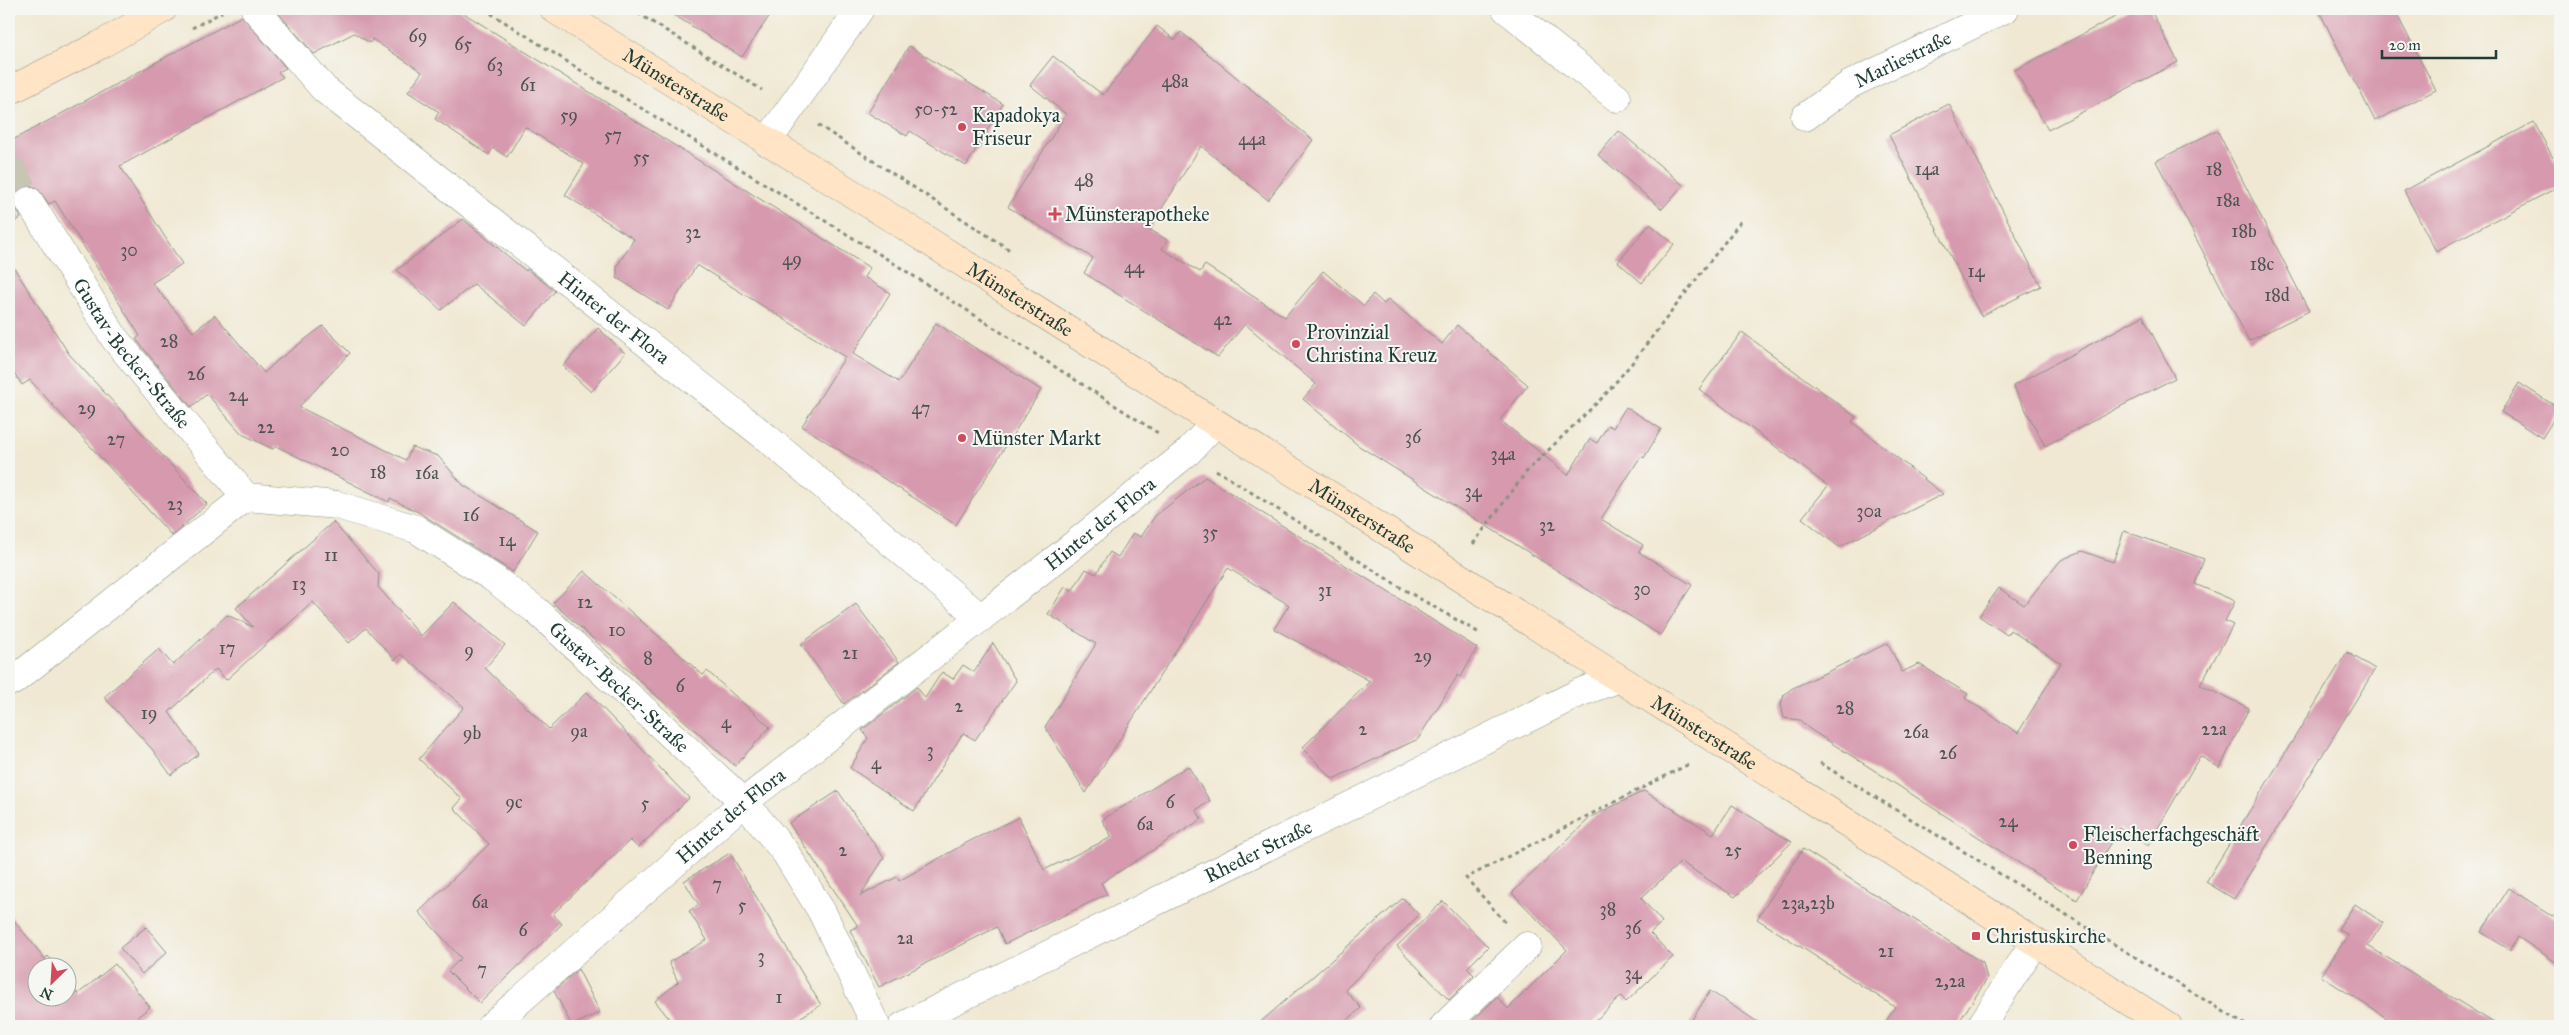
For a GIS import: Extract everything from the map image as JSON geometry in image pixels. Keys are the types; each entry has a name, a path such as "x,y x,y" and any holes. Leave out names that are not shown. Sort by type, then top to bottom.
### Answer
{"main road":[{"path":"9,90 100,44 163,9"},
{"name":"Münsterstraße","path":"554,9 2168,1026"}],"street":[{"name":"Hinter der Flora","path":"255,9 324,89 767,438 981,618"},
{"path":"767,142 860,9"},
{"path":"1506,9 1617,98"},
{"name":"Marliestraße","path":"1805,117 1849,85 2005,9"},
{"name":"Gustav-Becker-Straße","path":"29,201 115,339 246,497 338,505 416,529 493,578 537,611 744,802 785,852 822,912 876,1026"},
{"name":"Hinter der Flora","path":"491,1026 744,802 981,618 1188,452 1214,424"},
{"path":"12,681 246,497"},
{"name":"Rheder Straße","path":"903,1026 1581,692 1616,679"},
{"path":"1981,1026 2034,943"},
{"path":"1444,1026 1527,946"}],"path":[{"path":"484,9 884,258 1403,589 1488,638"},
{"path":"631,9 791,108 1015,253"},
{"path":"1473,544 1527,471 1604,396 1632,363 1741,221"},
{"path":"1464,539 1481,549"},
{"path":"1527,946 1466,878 1694,762 1686,757"},
{"path":"1819,762 2247,1026"}],"building":[{"path":"275,9 457,9 870,268 864,277 890,293 853,354 899,382 936,323 1041,390 956,525 802,426 845,357 697,265 668,310 617,278 617,266 634,239 565,195 584,164 525,127 507,157 493,148 489,155 435,119 439,112 408,92 422,72 372,39 370,43 354,33 314,54"},
{"path":"664,9 774,9 742,57"},
{"path":"2130,9 2150,9 2178,62 2048,130 2015,70"},
{"path":"2318,9 2394,9 2436,90 2375,121"},
{"path":"242,16 286,68 278,72 283,77 120,166 182,264 152,283 193,332 215,315 264,373 323,326 350,353 299,407 406,460 412,447 438,456 463,485 538,531 513,572 420,513 390,498 389,502 276,446 273,449 242,434 207,394 191,407 136,339 140,336 55,201 49,204 37,188 28,185 20,188 13,202 21,218 9,225 9,142"},
{"path":"1157,26 1175,40 1181,32 1313,140 1268,200 1201,146 1149,229 1167,240 1162,249 1200,272 1205,265 1285,317 1323,271 1364,306 1373,294 1384,304 1388,299 1442,344 1457,325 1528,385 1500,420 1568,475 1590,439 1597,443 1608,425 1613,428 1626,407 1661,429 1644,458 1641,456 1601,519 1643,545 1639,552 1692,585 1660,635 1359,446 1303,399 1316,384 1245,324 1218,357 1084,273 1093,258 1008,207 1066,114 1030,85 1053,56 1103,95"},
{"path":"909,46 1003,104 966,166 910,131 907,136 868,113"},
{"path":"1949,104 2041,286 1981,316 1889,135"},
{"path":"2534,122 2560,171 2560,186 2436,251 2404,191"},
{"path":"2217,130 2309,311 2249,341 2156,161"},
{"path":"1619,131 1683,185 1662,209 1598,155"},
{"path":"463,219 526,271 527,269 555,291 526,326 474,284 441,310 397,270"},
{"path":"1650,224 1674,244 1642,283 1618,262"},
{"path":"9,260 69,354 207,504 172,536 30,380 22,385 9,365"},
{"path":"2143,316 2175,378 2045,446 2013,386"},
{"path":"598,328 625,353 591,392 563,366"},
{"path":"1742,332 1856,417 1852,422 1943,494 1839,547 1802,518 1828,486 1699,389"},
{"path":"2519,383 2560,409 2542,438 2501,412"},
{"path":"1205,477 1477,648 1461,677 1458,675 1418,739 1333,779 1302,748 1370,681 1274,629 1289,605 1228,568 1086,793 1045,727 1096,644 1048,614 1065,587 1072,591 1086,569 1096,574 1110,552 1118,557 1133,533 1141,537 1155,516"},
{"path":"333,522 379,574 378,587 421,636 454,602 505,645 485,668 549,729 587,692 689,798 638,848 630,840 553,914 562,924 480,1003 448,971 461,958 419,912 489,844 454,808 462,799 419,759 464,707 401,654 395,660 366,628 349,643 313,602 226,680 216,669 169,712 199,754 171,775 152,749 104,697 159,649 173,665 227,615 253,627 236,608"},
{"path":"2124,531 2204,559 2195,584 2235,601 2225,621 2233,625 2200,685 2249,708 2220,768 2200,756 2148,845 2119,828 2077,900 1808,728 1800,720 1784,718 1781,704 1784,695 1791,689 1888,643 1902,672 1919,664 1968,694 1965,698 2018,733 2061,663 2010,630 2007,635 1979,616 1999,588 2024,605 2061,560 2082,551 2113,562"},
{"path":"584,571 703,675 707,671 770,727 735,766 553,603"},
{"path":"856,604 899,662 844,704 801,644"},
{"path":"993,643 1016,681 975,740 963,733 914,811 850,768 868,738 862,730 917,687 925,698 942,672 953,679 963,665 974,672"},
{"path":"2347,652 2375,669 2234,899 2206,882"},
{"path":"1188,766 1210,801 1196,810 1202,819 1101,883 1107,894 1005,944 997,927 879,987 850,930 858,926 789,823 838,791 884,858 860,896 897,877 899,881 968,842 1019,817 1044,870 1112,837 1102,820"},
{"path":"1644,791 1713,834 1732,805 1792,842 1735,897 1681,862 1641,898 1662,922 1650,933 1673,957 1626,1002 1621,996 1590,1026 1473,1026 1470,1023 1497,997 1508,1009 1567,950 1512,893 1591,817"},
{"path":"1803,849 1983,963 1987,979 1956,1026 1883,1026 1895,1007 1757,919"},
{"path":"730,853 821,1005 786,1026 675,1026 655,1001 678,982 669,962 707,940 689,911 699,905 684,881"},
{"path":"2509,888 2560,921 2560,965 2518,937 2510,950 2481,932"},
{"path":"1403,898 1419,915 1345,990 1361,1008 1341,1026 1256,1026"},
{"path":"1443,901 1488,947 1467,968 1474,975 1449,1000 1397,946"},
{"path":"2355,904 2383,923 2368,946 2499,1026 2399,1026 2321,976 2348,935 2338,929"},
{"path":"9,914 44,958 28,958 28,1008 78,1008 78,994 115,964 150,1007 126,1026 9,1026"},
{"path":"146,927 167,952 142,974 120,948"},
{"path":"578,969 600,1012 572,1026 554,991"},
{"path":"1710,991 1764,1026 1688,1026"}],"tunnel":[{"path":"9,165 29,201"}],"place":[{"name":"Kapadokya Friseur","path":"962,127"},
{"name":"Münsterapotheke","path":"1055,214"},
{"name":"Provinzial Christina Kreuz","path":"1296,344"},
{"name":"Münster Markt","path":"962,438"},
{"name":"Fleischerfachgeschäft Benning","path":"2073,845"},
{"name":"Christuskirche","path":"1976,936"}]}
